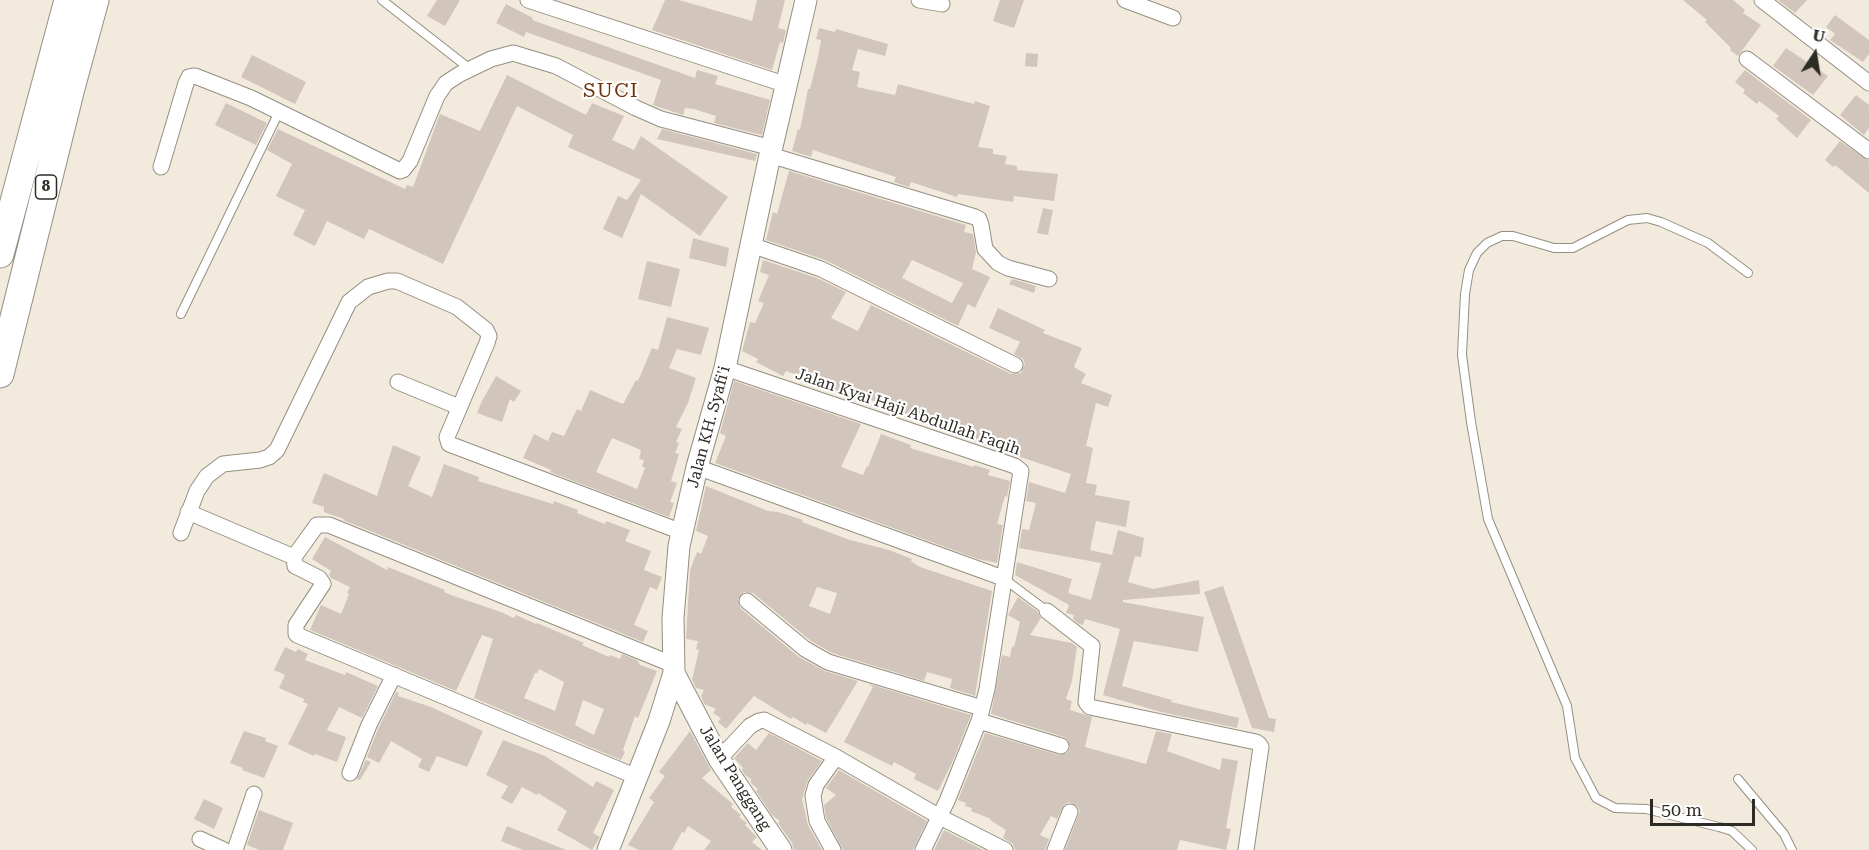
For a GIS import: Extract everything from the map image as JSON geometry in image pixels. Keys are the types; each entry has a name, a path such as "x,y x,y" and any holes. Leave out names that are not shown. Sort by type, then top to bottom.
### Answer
{"highway":[{"name":"8","path":"0,254 68,0"},
{"name":"8","path":"0,374 95,0"}],"main road":[{"name":"Jalan KH. Syafi'i","path":"608,850 659,720 674,669 673,618 679,546 697,467 725,368 806,0"},
{"name":"Jalan Panggang","path":"674,669 719,759 781,850"}],"street":[{"path":"528,0 787,85"},
{"path":"920,0 942,4"},
{"path":"1125,0 1173,18"},
{"path":"1762,0 1869,83"},
{"path":"161,167 189,77 195,76 250,98 400,171 404,170 410,161 437,96 446,83 492,59 513,53 556,66 661,119 975,217 979,219 981,225 985,249 998,263 1049,279"},
{"path":"1747,59 1869,151"},
{"path":"751,245 821,269 1015,365"},
{"path":"181,533 196,491 207,476 223,464 260,460 269,457 277,450 349,302 368,287 388,281 397,281 457,307 486,330 489,336 447,437 451,446 682,532"},
{"name":"Jalan Kyai Haji Abdullah Faqih","path":"725,368 1019,469 1020,478 987,689 980,714 940,817 923,850"},
{"path":"398,382 459,407"},
{"path":"697,467 1003,578"},
{"path":"188,512 294,557"},
{"path":"637,777 296,633 296,625 323,584 319,578 295,566 294,557 317,525 328,525 674,669"},
{"path":"747,601 805,649 828,662 980,714 1061,746"},
{"path":"1047,611 1092,646 1086,702 1090,707 1256,741 1259,744 1246,850"},
{"path":"350,773 369,725 394,675"},
{"path":"719,759 750,726 764,720 836,757 940,817 1005,850"},
{"path":"833,850 817,821 813,796 816,785 836,757"},
{"path":"235,850 254,794"},
{"path":"1055,850 1070,812"},
{"path":"200,839 224,850"}],"lane":[{"path":"382,0 470,69"},
{"path":"181,314 279,112"},
{"path":"1748,273 1707,243 1647,218 1628,220 1573,248 1554,248 1513,236 1502,236 1487,243 1476,253 1469,270 1465,294 1462,355 1488,519 1567,706 1575,758 1596,798 1615,808 1646,809 1732,831 1752,850"},
{"path":"1003,578 1047,611"},
{"path":"1738,779 1784,834 1792,850"}],"building":[{"path":"437,0 460,0 445,26 427,16"},
{"path":"665,0 679,0 752,21 757,0 785,0 778,28 786,30 772,70 652,30"},
{"path":"1000,0 1024,0 1014,28 993,21"},
{"path":"1683,0 1733,0 1745,10 1743,13 1761,25 1738,56 1705,22 1707,20"},
{"path":"1778,0 1807,0 1795,13"},
{"path":"506,4 533,18 532,20 695,78 697,70 718,76 715,84 770,100 762,135 714,123 716,116 694,109 685,108 683,115 653,105 661,80 526,32 524,37 496,23"},
{"path":"1835,15 1869,40 1869,54 1863,62 1830,40 1835,34 1826,27"},
{"path":"819,28 835,32 836,29 888,44 885,56 858,49 852,70 860,72 857,87 895,95 898,84 990,106 978,147 993,149 993,154 1007,156 1005,164 1017,166 1017,170 1058,174 1054,201 1014,196 1013,202 958,194 957,197 911,182 909,187 894,182 896,177 813,150 811,157 792,151 798,129 800,130 808,89 810,89 818,57 821,40 816,39"},
{"path":"1786,48 1828,76 1813,95 1773,66"},
{"path":"1026,53 1038,54 1037,67 1025,66"},
{"path":"252,55 306,82 295,104 241,77"},
{"path":"1745,70 1811,120 1797,138 1776,119 1779,116 1759,101 1757,104 1743,93 1745,90 1735,82"},
{"path":"507,75 586,115 592,103 624,116 612,140 634,150 641,136 728,197 700,236 641,194 622,238 603,229 618,196 627,200 641,180 568,147 573,135 517,106 443,264 369,229 364,239 327,221 315,246 293,235 305,210 276,196 292,164 267,150 278,129 405,189 407,185 413,187 440,114 480,131"},
{"path":"1856,95 1869,105 1869,128 1864,135 1840,115"},
{"path":"226,103 267,123 256,145 215,125"},
{"path":"662,129 757,154 755,161 657,139"},
{"path":"1840,141 1869,161 1869,193 1835,165 1833,167 1825,160"},
{"path":"789,171 966,225 964,232 973,234 976,252 972,269 990,277 975,308 968,304 958,326 825,260 766,240 773,212 777,214","holes":["912,260 963,283 952,303 902,278"]},
{"path":"1043,208 1053,210 1048,235 1037,233"},
{"path":"693,238 729,248 726,267 689,258"},
{"path":"763,260 817,278 846,292 831,318 858,331 871,305 1011,374 1021,373 1025,364 1023,359 1014,354 1020,342 989,328 998,308 1045,330 1043,333 1082,348 1074,367 1086,374 1081,383 1112,395 1108,407 1096,403 1086,446 1093,448 1086,483 1097,485 1095,495 1130,501 1126,527 1096,521 1090,550 1112,555 1118,530 1144,538 1141,557 1135,556 1128,582 1153,589 1199,580 1200,594 1123,600 1123,602 1204,617 1198,652 1134,641 1122,686 1172,700 1171,702 1239,718 1237,728 1161,712 1103,695 1120,629 1085,619 1083,625 1079,624 1073,619 1074,615 1066,613 1069,605 1015,575 1017,562 1072,579 1068,593 1091,600 1101,563 1019,548 1022,529 1029,530 1036,503 1026,501 1029,482 1065,493 1071,474 952,434 953,430 937,423 914,414 913,417 844,389 843,393 812,383 812,380 786,371 783,376 756,362 758,359 742,351 750,322 755,323 764,303 758,301 769,275 760,272"},
{"path":"647,261 680,269 671,307 638,299"},
{"path":"1012,279 1036,286 1034,293 1009,284"},
{"path":"667,317 709,328 701,355 677,349 669,368 696,378 688,403 676,427 682,429 676,442 679,443 675,453 679,454 671,481 677,483 670,502 674,503 669,517 550,472 551,470 523,458 534,434 548,441 552,432 564,436 577,409 581,411 590,390 623,404 636,380 638,381 652,348 658,350","holes":["612,438 641,450 639,459 644,460 642,466 645,468 637,489 596,472"]},
{"path":"496,376 521,391 514,402 510,399 502,422 477,413"},
{"path":"734,381 861,424 841,467 863,475 881,434 911,445 910,448 990,470 988,475 1010,481 997,524 1003,525 997,563 978,559 715,463 726,436 720,433"},
{"path":"393,445 421,457 408,486 432,497 444,464 479,477 478,481 553,504 554,501 605,524 606,521 630,530 625,541 651,551 644,570 662,577 657,590 650,587 634,625 648,631 643,642 343,520 324,512 324,507 312,503 324,473 377,496"},
{"path":"706,486 768,511 803,520 802,522 850,540 889,550 912,559 911,561 920,567 992,591 975,696 950,688 952,679 927,672 924,681 832,653 811,641 753,593 744,592 738,599 740,608 799,657 825,671 858,681 826,733 793,717 791,719 754,696 726,729 718,722 721,718 713,713 716,709 704,704 701,696 704,690 696,688 692,679 699,650 696,649 698,641 686,639 690,570 697,552 701,554 708,536 696,531","holes":["817,587 837,593 830,614 809,606"]},
{"path":"325,537 387,570 388,567 445,590 444,592 451,595 514,618 516,615 537,623 584,643 582,645 609,657 610,655 620,659 622,654 637,660 640,665 657,671 638,718 635,716 621,760 474,698 493,639 482,635 456,691 310,630 321,605 341,614 350,587 331,578 329,575 331,571 312,559","holes":["539,669 564,682 555,711 524,698","583,700 604,709 594,735 575,725"]},
{"path":"1223,586 1269,718 1276,719 1274,732 1252,728 1204,592"},
{"path":"1018,597 1037,611 1041,618 1030,635 1072,643 1077,647 1072,681 1066,699 1072,701 1070,710 1092,717 1085,747 1146,764 1156,731 1172,734 1167,751 1220,770 1222,758 1238,761 1226,828 1231,829 1226,850 1180,840 1177,850 1065,850 1080,811 1077,806 1069,802 1064,805 1057,819 1051,816 1040,835 1049,839 1045,850 1015,850 1013,844 1003,838 1006,830 991,819 971,811 972,808 958,800 985,733 1059,755 1067,753 1070,748 1068,740 1064,737 991,714 1002,655 1010,657 1020,622 1008,615"},
{"path":"285,647 296,652 298,649 308,654 305,660 345,675 346,672 378,686 362,718 339,707 327,730 346,737 337,762 315,754 314,756 288,744 308,704 303,702 304,699 279,688 285,675 274,670"},
{"path":"869,684 971,715 938,791 914,779 916,774 894,762 892,766 844,742 873,687"},
{"path":"396,692 399,693 398,696 431,707 483,731 467,767 437,756 429,772 418,767 422,759 391,741 379,763 367,757"},
{"path":"244,731 266,738 265,741 278,746 264,778 230,763"},
{"path":"690,731 711,770 702,778 733,804 731,807 741,815 739,817 747,823 745,825 757,837 752,842 762,850 704,850 711,841 688,826 672,850 639,850 628,845 654,802 649,798 665,776 659,772"},
{"path":"769,733 822,761 808,780 802,799 808,825 822,850 794,850 792,843 778,823 780,821 772,815 756,791 758,789 751,783 751,779 745,775 743,768 734,758 748,743 756,750"},
{"path":"503,740 545,756 593,787 596,781 614,790 593,833 600,837 592,850 557,830 567,811 538,793 537,795 522,787 512,804 501,798 508,786 486,775"},
{"path":"366,760 371,762 360,780 357,779"},
{"path":"839,770 927,821 913,850 843,850 826,818 824,805 836,795 826,788"},
{"path":"204,799 223,808 214,829 194,819"},
{"path":"259,810 293,823 283,850 259,850 247,845"},
{"path":"507,826 566,850 523,850 501,841"},
{"path":"944,830 983,850 934,850"}],"district":[{"name":"SUCI","path":"611,91"}]}
